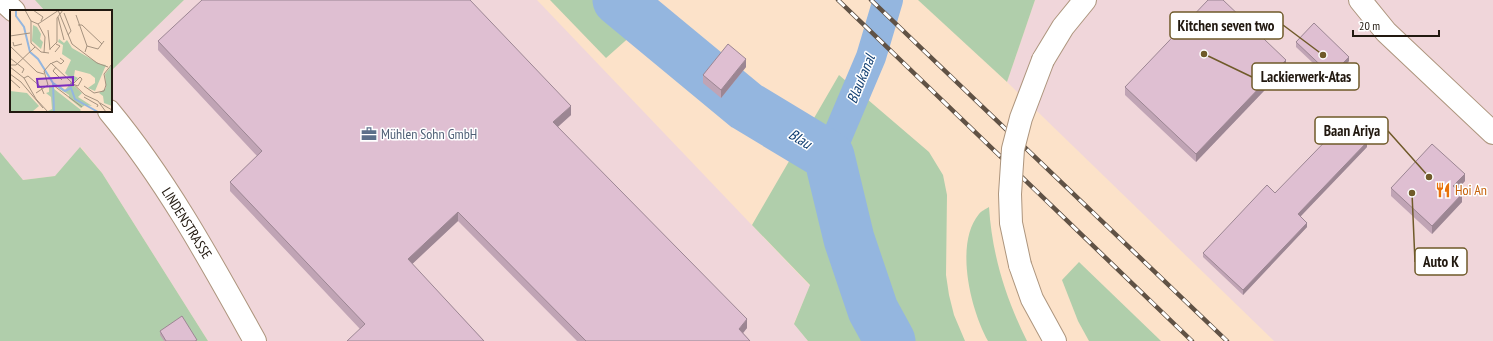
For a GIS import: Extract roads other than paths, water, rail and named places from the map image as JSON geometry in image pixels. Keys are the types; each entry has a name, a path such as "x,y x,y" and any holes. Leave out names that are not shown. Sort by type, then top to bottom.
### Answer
{"street":[{"path":"2,0 13,10"},
{"path":"1055,341 1032,299 1020,265 1011,223 1010,194 1013,149 1021,118 1043,60 1063,27 1085,0"},
{"path":"1360,0 1386,32 1493,133"},
{"name":"LINDENSTRASSE","path":"110,112 161,181 216,271 255,341"}],"waterway":[{"name":"Blau","path":"618,0 746,106 829,156 849,239 873,310 890,341"},
{"name":"Blaukanal","path":"829,156 871,57 888,0"}],"railway":[{"path":"838,0 1192,341"},
{"path":"871,0 1227,341"}],"place":[{"name":"Lackierwerk-Atas","path":"1204,54"},
{"name":"Kitchen seven two","path":"1323,55"},
{"name":"Mühlen Sohn GmbH","path":"369,134"},
{"name":"Baan Ariya","path":"1429,177"},
{"name":"Hoi An","path":"1443,190"},
{"name":"Auto K","path":"1412,193"}]}
